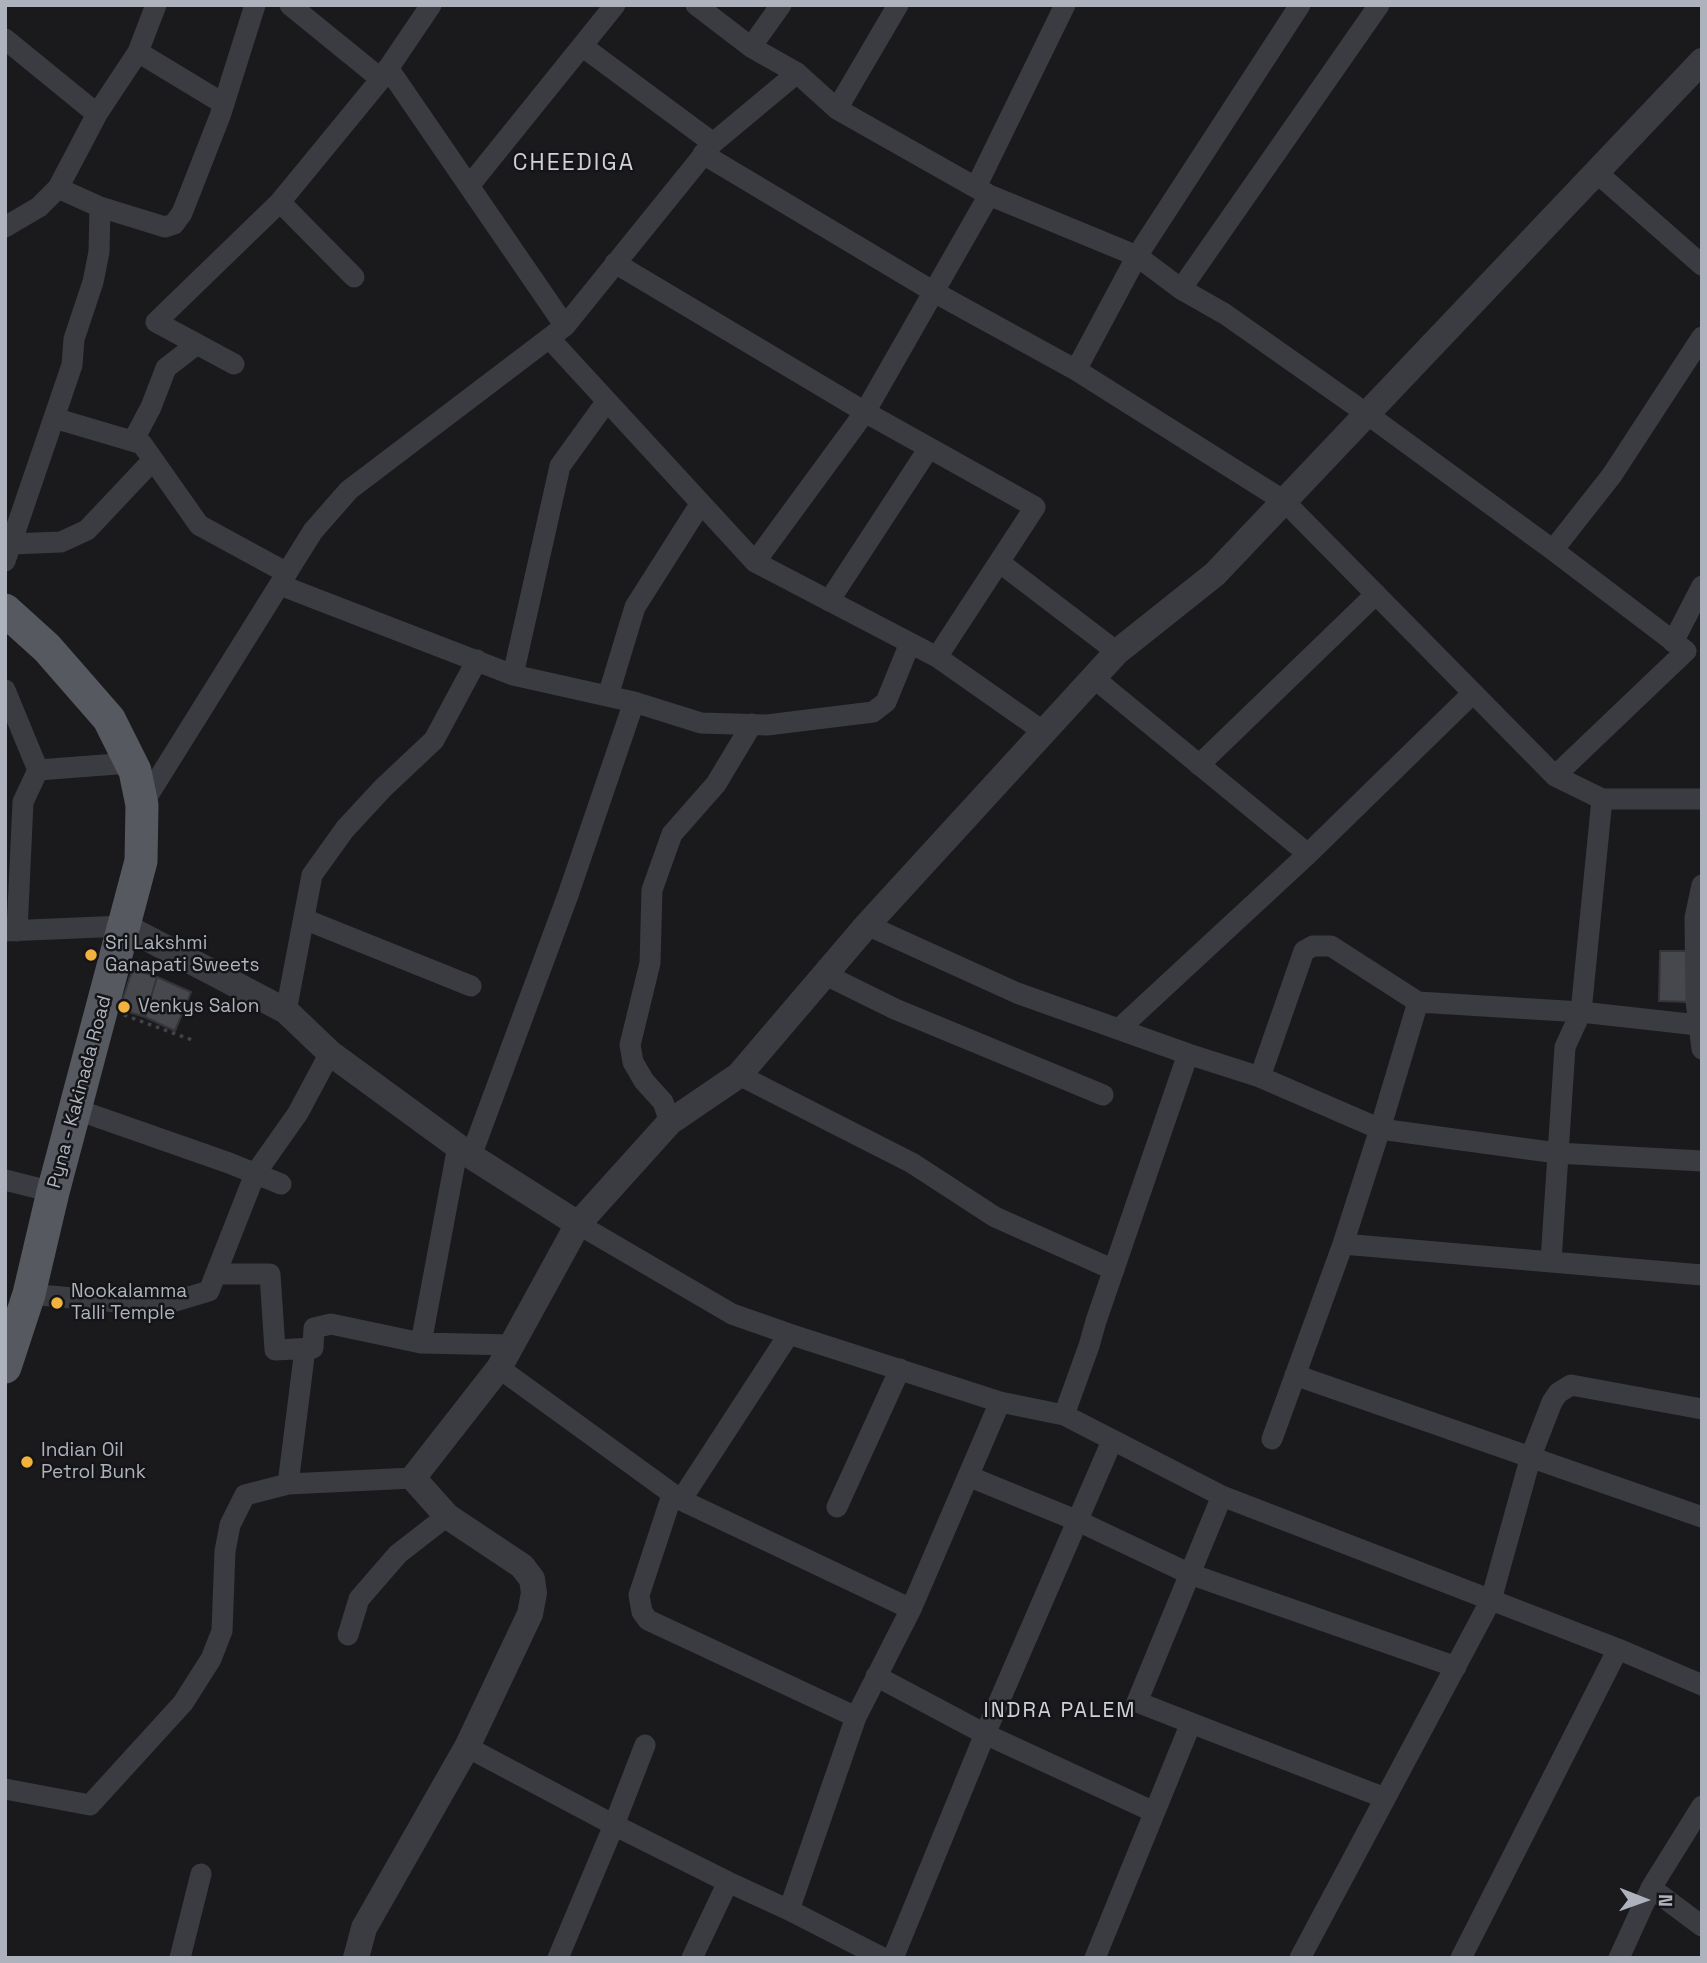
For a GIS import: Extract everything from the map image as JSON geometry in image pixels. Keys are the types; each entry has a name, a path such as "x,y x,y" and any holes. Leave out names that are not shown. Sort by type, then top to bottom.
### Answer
{"main road":[{"name":"Pyna - Kakinada Road","path":"5,610 47,648 108,719 135,771 142,805 141,861 5,1367"}],"street":[{"path":"5,227 38,207 58,188 97,114 138,52 156,5"},
{"path":"58,188 100,207 164,227 174,224 181,213 224,104 255,5"},
{"path":"234,364 156,322 280,202 385,73 431,5"},
{"path":"469,186 615,5"},
{"path":"696,5 751,47 797,73 837,109 983,191 1137,256 1181,289 1225,314 1367,414 1687,648"},
{"path":"751,47 781,5"},
{"path":"837,109 898,5"},
{"path":"755,562 865,412 934,292 983,191 1065,5"},
{"path":"1076,370 1137,256 1300,5"},
{"path":"1181,289 1379,5"},
{"path":"300,8 385,73 469,186 557,332 607,401 755,562 937,657 1044,732"},
{"path":"5,39 97,114"},
{"path":"582,46 708,148 934,292 1076,370 1284,502 1555,776 1602,799 1702,799"},
{"path":"138,52 224,104"},
{"path":"5,1789 90,1805 183,1703 211,1659 222,1631 225,1551 230,1525 245,1495 288,1484 413,1478 499,1368 578,1224 670,1122 739,1075 867,925 1117,652 1215,574 1702,61"},
{"path":"142,805 313,531 349,490 557,332 708,148 797,73"},
{"path":"1597,172 1702,264"},
{"path":"280,202 354,277"},
{"path":"100,207 99,252 93,282 74,339 72,365 8,552 61,542 87,530 153,460"},
{"path":"615,263 865,412 1035,507 937,657"},
{"path":"1553,550 1612,475 1702,337"},
{"path":"133,441 151,407 166,368 197,344"},
{"path":"513,675 560,466 607,401"},
{"path":"54,418 142,444 198,525 284,579 513,675 634,702 701,723 767,725 873,712 886,702 910,643"},
{"path":"829,601 929,447"},
{"path":"608,696 635,607 701,503"},
{"path":"999,562 1117,652"},
{"path":"1555,776 1687,648 1702,586"},
{"path":"1199,765 1376,594"},
{"path":"286,1011 312,874 345,829 373,798 434,740 477,660"},
{"path":"1094,679 1308,854"},
{"path":"5,690 38,770 23,802 11,931 124,926 286,1011 330,1053 464,1151 578,1224 732,1314 1000,1402 1064,1415 1222,1496 1618,1649 1702,1685"},
{"path":"1119,1029 1308,854 1473,693"},
{"path":"421,1343 464,1151 568,895 634,702"},
{"path":"670,1122 663,1102 644,1081 633,1062 630,1045 650,963 652,891 672,834 716,784 752,724"},
{"path":"38,770 130,762"},
{"path":"1551,1261 1565,1046 1581,1012 1602,799"},
{"path":"1702,885 1695,918 1699,980 1698,1025 1702,1049"},
{"path":"304,919 471,986"},
{"path":"867,925 1017,993 1260,1077 1380,1129 1557,1153 1702,1161"},
{"path":"1260,1077 1304,951 1312,946 1331,946 1418,1002 1581,1012 1698,1025"},
{"path":"824,974 895,1009 1103,1095"},
{"path":"1272,1439 1343,1244 1418,1002"},
{"path":"18,1311 159,1306 209,1291 256,1174 298,1113 330,1053"},
{"path":"1064,1415 1188,1054"},
{"path":"739,1075 912,1163 995,1217 1114,1270"},
{"path":"75,1109 281,1184"},
{"path":"5,1181 53,1192"},
{"path":"1343,1244 1702,1275"},
{"path":"216,1273 270,1275 275,1350 313,1349 314,1328 331,1324 421,1343 512,1345"},
{"path":"789,1334 676,1498 639,1595 642,1612 648,1620 856,1717"},
{"path":"288,1484 305,1349"},
{"path":"499,1368 676,1498 911,1608"},
{"path":"837,1507 900,1369"},
{"path":"1295,1375 1702,1517"},
{"path":"1300,1958 1491,1600 1531,1456 1558,1393 1571,1385 1702,1409"},
{"path":"789,1910 856,1717 911,1608 1000,1402"},
{"path":"893,1958 985,1734 1112,1441"},
{"path":"968,1476 1078,1521 1190,1574 1456,1667"},
{"path":"356,1958 364,1928 467,1747 530,1614 534,1593 532,1579 522,1566 447,1516 413,1478"},
{"path":"1222,1496 1137,1702 1385,1798"},
{"path":"348,1635 359,1599 398,1554 447,1516"},
{"path":"1461,1958 1618,1649"},
{"path":"876,1676 985,1734 1154,1812"},
{"path":"1095,1958 1191,1723"},
{"path":"558,1958 645,1745"},
{"path":"467,1747 614,1825 789,1910 873,1955"},
{"path":"1619,1958 1651,1888 1702,1806"},
{"path":"180,1958 201,1874"},
{"path":"692,1958 728,1882"},
{"path":"1651,1888 1702,1926"}],"path":[{"path":"103,1006 192,1040"}],"building":[{"path":"1660,951 1688,951 1687,1002 1659,1001"},
{"path":"133,968 157,977 145,1017 119,1009"},
{"path":"157,977 191,992 175,1031 145,1017"}],"place":[{"name":"Sri Lakshmi Ganapati Sweets","path":"91,955"},
{"name":"Venkys Salon","path":"124,1007"},
{"name":"Nookalamma Talli Temple","path":"57,1303"},
{"name":"Indian Oil Petrol Bunk","path":"27,1462"}],"district":[{"name":"CHEEDIGA","path":"574,164"},
{"name":"INDRA PALEM","path":"1060,1711"}]}
